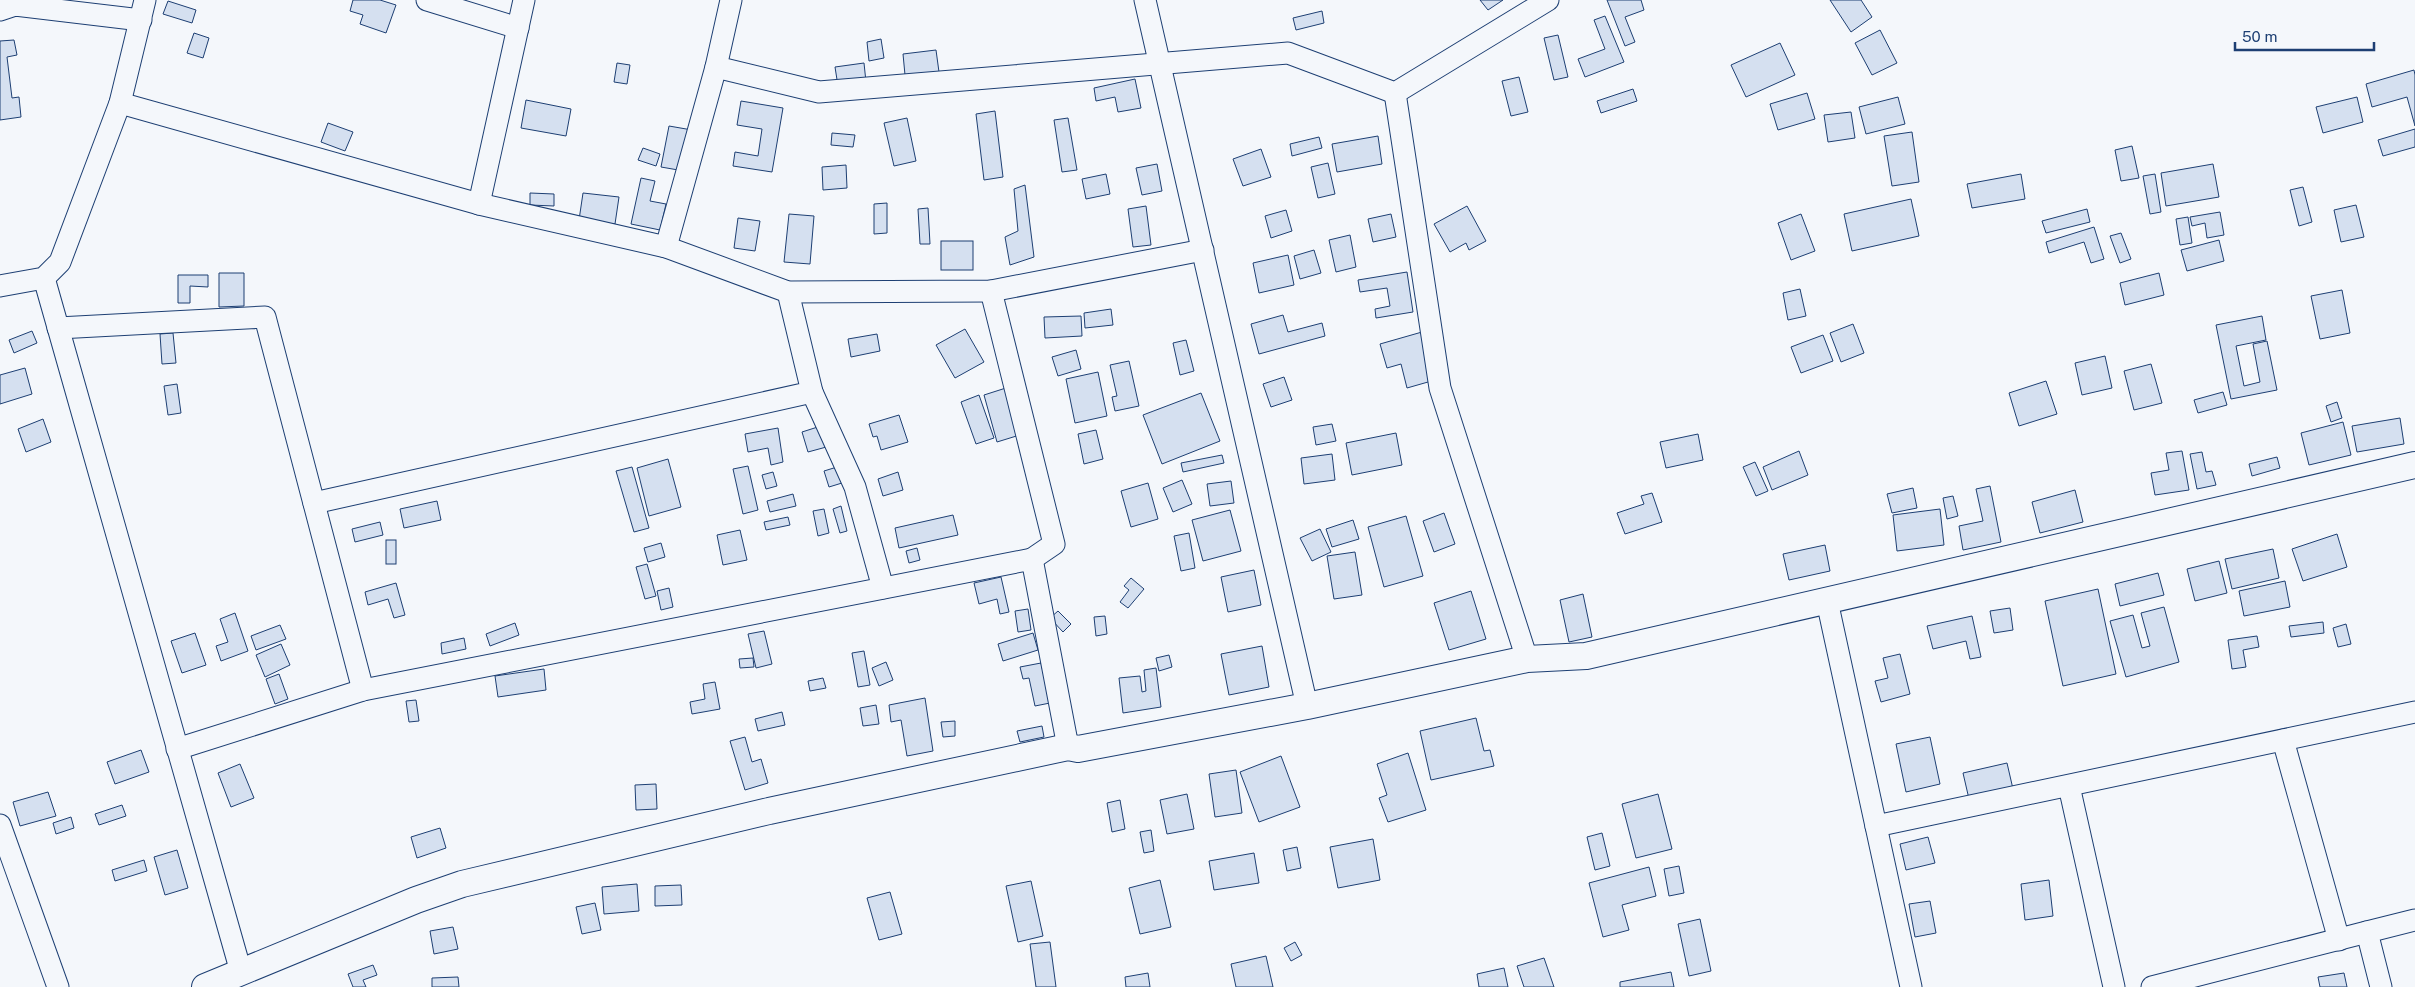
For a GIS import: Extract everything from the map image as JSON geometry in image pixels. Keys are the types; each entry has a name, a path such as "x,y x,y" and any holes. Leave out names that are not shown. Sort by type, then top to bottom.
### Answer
{"main road":[{"path":"205,987 416,900 462,884 769,811 1068,747 1078,750 1307,706 1527,659 1586,656 2415,465"}],"street":[{"path":"427,0 518,28"},
{"path":"479,204 524,0"},
{"path":"666,247 716,67 731,0"},
{"path":"1145,0 1307,706"},
{"path":"1395,93 1548,0"},
{"path":"0,10 15,5 143,10 120,103 60,262 44,278 0,286"},
{"path":"716,67 819,92 1288,53 1395,93"},
{"path":"1395,93 1440,388 1527,659"},
{"path":"120,103 479,204 666,247 788,292 991,291 1203,250"},
{"path":"44,278 241,972"},
{"path":"177,749 363,690 1032,559 1054,544 991,291"},
{"path":"788,292 812,392 855,487 883,588"},
{"path":"58,328 265,317 363,690"},
{"path":"314,503 812,392"},
{"path":"1032,559 1068,747"},
{"path":"1827,601 1911,987"},
{"path":"1876,826 2415,712"},
{"path":"2283,740 2339,940"},
{"path":"2068,786 2114,987"},
{"path":"0,825 58,987"},
{"path":"2152,987 2415,920"},
{"path":"2367,932 2381,987"}],"building":[{"path":"353,0 380,0 396,5 386,33 360,24 363,15 350,11"},
{"path":"1480,0 1503,0 1488,10"},
{"path":"1607,0 1641,0 1644,10 1625,17 1635,42 1625,46"},
{"path":"1830,0 1861,0 1872,17 1851,32"},
{"path":"168,1 196,10 192,23 163,14"},
{"path":"1322,11 1324,23 1296,30 1293,18"},
{"path":"1605,16 1624,62 1585,77 1578,59 1605,49 1594,20"},
{"path":"1880,30 1897,63 1872,75 1855,43"},
{"path":"194,33 209,38 203,58 187,53"},
{"path":"1558,35 1568,77 1554,80 1544,38"},
{"path":"881,39 884,58 869,61 867,42"},
{"path":"14,40 17,55 7,57 12,98 19,97 21,117 0,120 0,41"},
{"path":"1780,43 1795,75 1746,97 1731,65"},
{"path":"936,50 939,72 905,75 903,54"},
{"path":"617,63 630,65 627,84 614,82"},
{"path":"864,63 866,82 838,86 835,67"},
{"path":"2414,70 2415,126 2407,97 2372,107 2366,84"},
{"path":"1519,77 1528,112 1511,116 1502,81"},
{"path":"1135,79 1141,108 1118,112 1115,97 1096,101 1094,88"},
{"path":"1633,89 1637,101 1601,113 1597,101"},
{"path":"1807,93 1815,119 1778,130 1770,104"},
{"path":"1898,97 1905,124 1866,134 1859,107"},
{"path":"2357,97 2363,122 2323,133 2316,107"},
{"path":"526,100 571,109 566,136 521,128"},
{"path":"741,101 783,108 772,172 733,166 735,152 758,156 762,129 737,125"},
{"path":"995,111 1003,177 984,180 976,114"},
{"path":"1851,112 1855,138 1828,142 1824,115"},
{"path":"907,118 916,161 894,166 884,123"},
{"path":"1068,118 1077,170 1062,172 1054,120"},
{"path":"328,123 353,132 345,151 321,142"},
{"path":"669,126 692,130 684,171 661,167"},
{"path":"2415,129 2415,147 2383,156 2378,140"},
{"path":"1912,132 1919,182 1892,186 1884,136"},
{"path":"832,133 855,135 853,147 831,145"},
{"path":"1378,136 1382,164 1337,172 1332,144"},
{"path":"1319,137 1322,148 1292,156 1290,144"},
{"path":"2132,146 2139,178 2121,181 2115,150"},
{"path":"643,148 660,154 656,166 638,160"},
{"path":"1261,149 1271,177 1243,186 1233,159"},
{"path":"1328,163 1335,194 1318,198 1311,167"},
{"path":"1157,164 1162,191 1142,195 1136,168"},
{"path":"2213,164 2219,197 2166,206 2161,173"},
{"path":"846,165 847,188 823,190 822,167"},
{"path":"1106,174 1110,194 1086,199 1082,179"},
{"path":"2021,174 2025,199 1972,208 1967,184"},
{"path":"2155,174 2161,212 2150,214 2143,176"},
{"path":"641,178 655,181 650,201 666,204 660,230 631,224"},
{"path":"1025,185 1034,257 1010,265 1005,237 1018,231 1014,189"},
{"path":"2303,187 2312,222 2299,226 2290,190"},
{"path":"530,193 554,194 554,206 530,205"},
{"path":"583,193 619,197 615,224 579,220"},
{"path":"1911,199 1919,236 1852,251 1844,214"},
{"path":"887,203 887,233 874,234 874,204"},
{"path":"2356,205 2364,237 2341,242 2334,210"},
{"path":"1146,206 1151,245 1133,247 1128,209"},
{"path":"1467,206 1486,241 1469,250 1466,243 1450,252 1434,224"},
{"path":"928,208 930,244 920,244 918,209"},
{"path":"2087,209 2090,222 2046,233 2042,221"},
{"path":"1286,210 1292,231 1271,238 1265,216"},
{"path":"2220,212 2224,235 2207,238 2205,223 2192,226 2190,217"},
{"path":"789,214 814,216 810,264 784,262"},
{"path":"1391,214 1396,237 1373,242 1368,219"},
{"path":"1801,214 1815,251 1791,260 1778,223"},
{"path":"2188,217 2192,243 2180,245 2176,219"},
{"path":"738,218 760,221 755,251 734,248"},
{"path":"2094,227 2104,259 2091,263 2084,242 2049,253 2046,242"},
{"path":"2121,233 2131,259 2120,263 2110,236"},
{"path":"1350,235 1356,267 1336,272 1329,240"},
{"path":"2219,240 2224,261 2187,271 2181,250"},
{"path":"941,241 973,241 973,270 941,270"},
{"path":"1314,250 1321,273 1300,279 1294,256"},
{"path":"1288,255 1294,285 1259,293 1253,263"},
{"path":"1407,272 1413,312 1376,318 1375,309 1390,306 1387,288 1360,292 1358,280"},
{"path":"219,273 244,273 244,306 219,307"},
{"path":"2159,273 2164,295 2125,305 2120,283"},
{"path":"178,275 208,275 208,287 190,286 190,303 178,303"},
{"path":"1800,289 1806,316 1788,320 1783,293"},
{"path":"2342,290 2350,333 2320,339 2311,296"},
{"path":"1111,309 1113,325 1085,328 1084,313"},
{"path":"1283,315 1288,332 1322,323 1325,336 1259,354 1251,324"},
{"path":"1081,316 1082,336 1045,338 1044,317"},
{"path":"2262,316 2266,340 2236,346 2244,386 2260,382 2253,344 2267,341 2277,390 2231,399 2216,325"},
{"path":"1853,324 1864,353 1841,362 1830,333"},
{"path":"965,329 984,362 955,378 936,345"},
{"path":"32,331 37,343 14,353 9,340"},
{"path":"1422,332 1435,380 1407,388 1401,364 1387,368 1380,344"},
{"path":"173,333 176,363 162,364 160,334"},
{"path":"877,334 880,351 851,357 848,339"},
{"path":"1823,335 1833,361 1801,373 1791,347"},
{"path":"1186,340 1194,371 1180,375 1173,343"},
{"path":"1076,350 1081,369 1058,376 1052,357"},
{"path":"2105,356 2112,388 2082,395 2075,363"},
{"path":"1129,361 1139,406 1115,411 1112,397 1117,396 1110,365"},
{"path":"2151,364 2162,403 2134,410 2124,371"},
{"path":"25,368 32,394 0,404 0,375"},
{"path":"1098,372 1107,416 1075,423 1066,379"},
{"path":"1284,377 1292,400 1271,407 1263,384"},
{"path":"2046,381 2057,414 2019,426 2009,393"},
{"path":"177,384 181,413 168,415 164,386"},
{"path":"1009,387 1023,434 997,442 984,395"},
{"path":"2223,392 2227,405 2198,413 2194,400"},
{"path":"1201,393 1220,441 1162,464 1143,415"},
{"path":"979,395 994,438 976,444 961,402"},
{"path":"2337,402 2342,418 2331,422 2326,406"},
{"path":"899,415 908,442 881,450 877,436 873,437 869,424"},
{"path":"2400,418 2404,444 2357,452 2352,426"},
{"path":"43,419 51,442 26,452 18,429"},
{"path":"2343,422 2351,455 2309,465 2301,433"},
{"path":"1332,424 1336,441 1316,445 1313,427"},
{"path":"824,425 830,446 808,452 802,432"},
{"path":"778,428 783,462 771,465 768,448 748,452 745,434"},
{"path":"1096,430 1103,459 1084,464 1078,434"},
{"path":"1396,433 1402,465 1352,475 1346,443"},
{"path":"1698,434 1703,460 1666,468 1660,442"},
{"path":"1799,451 1808,475 1772,490 1763,467"},
{"path":"2182,451 2189,490 2155,495 2151,473 2169,470 2166,453"},
{"path":"2202,452 2206,472 2212,471 2216,485 2197,489 2190,454"},
{"path":"1332,454 1335,480 1304,484 1301,458"},
{"path":"1222,455 1224,463 1183,472 1181,463"},
{"path":"2277,457 2280,468 2252,476 2249,464"},
{"path":"668,459 681,507 649,516 637,468"},
{"path":"1755,462 1768,491 1756,496 1743,467"},
{"path":"748,466 758,510 743,514 733,469"},
{"path":"632,467 649,528 634,532 616,471"},
{"path":"837,467 842,483 829,487 824,471"},
{"path":"773,472 777,486 766,489 762,475"},
{"path":"898,472 903,490 883,496 878,479"},
{"path":"1182,480 1192,504 1173,512 1163,488"},
{"path":"1231,481 1234,503 1210,506 1207,484"},
{"path":"1148,483 1158,519 1131,527 1121,491"},
{"path":"1990,486 2001,542 1963,550 1959,526 1983,521 1976,489"},
{"path":"1913,488 1917,508 1892,513 1887,494"},
{"path":"2075,490 2083,522 2040,533 2032,502"},
{"path":"1652,493 1662,522 1625,534 1617,513 1644,504 1641,496"},
{"path":"793,494 796,506 770,512 767,501"},
{"path":"1953,496 1958,516 1947,519 1943,498"},
{"path":"437,501 441,520 404,528 400,509"},
{"path":"841,506 847,531 840,533 833,509"},
{"path":"824,509 829,533 818,536 813,511"},
{"path":"1940,509 1944,545 1897,551 1893,515"},
{"path":"1230,510 1241,551 1203,561 1192,520"},
{"path":"1444,513 1455,544 1434,552 1423,521"},
{"path":"953,515 958,535 899,548 895,528"},
{"path":"1406,516 1423,576 1384,587 1368,527"},
{"path":"788,517 790,525 766,530 764,522"},
{"path":"1353,520 1359,539 1332,547 1326,529"},
{"path":"380,522 383,535 355,542 352,529"},
{"path":"1320,529 1331,552 1312,561 1300,538"},
{"path":"740,530 747,560 723,565 717,535"},
{"path":"1189,533 1195,568 1181,571 1174,536"},
{"path":"2337,534 2347,567 2303,581 2292,549"},
{"path":"386,540 396,540 396,564 386,564"},
{"path":"661,543 665,557 648,562 644,548"},
{"path":"1825,545 1830,571 1789,580 1783,554"},
{"path":"917,548 920,560 909,563 906,551"},
{"path":"2273,549 2279,578 2232,589 2225,559"},
{"path":"1355,552 1362,595 1334,599 1327,556"},
{"path":"2219,561 2227,593 2195,601 2187,569"},
{"path":"647,564 656,596 645,599 636,567"},
{"path":"1254,570 1261,605 1228,612 1221,577"},
{"path":"2158,573 2164,595 2120,606 2115,584"},
{"path":"1001,577 1009,612 1000,614 997,599 979,604 974,583"},
{"path":"1131,578 1144,589 1128,608 1120,602 1129,590 1124,586"},
{"path":"2285,581 2290,607 2244,616 2239,591"},
{"path":"396,583 405,615 394,618 388,599 368,605 365,592"},
{"path":"669,588 673,607 661,610 657,591"},
{"path":"2098,589 2116,674 2063,686 2045,601"},
{"path":"1471,591 1486,639 1449,650 1434,603"},
{"path":"1583,594 1592,637 1569,642 1560,600"},
{"path":"2164,607 2179,662 2126,677 2110,621 2133,615 2142,648 2150,646 2141,613"},
{"path":"2010,608 2013,630 1994,633 1990,611"},
{"path":"1028,609 1031,630 1018,632 1015,611"},
{"path":"1058,611 1071,624 1063,632 1050,618"},
{"path":"235,613 248,651 221,661 216,646 228,642 220,619"},
{"path":"1105,616 1107,634 1096,636 1094,617"},
{"path":"1972,616 1981,657 1970,659 1966,641 1933,649 1927,626"},
{"path":"2323,622 2324,633 2291,637 2289,626"},
{"path":"515,623 519,635 490,646 486,634"},
{"path":"2346,624 2351,644 2338,647 2333,628"},
{"path":"280,625 286,639 256,650 251,636"},
{"path":"764,631 772,664 756,668 748,634"},
{"path":"195,633 206,665 182,673 171,641"},
{"path":"1033,633 1038,650 1003,661 998,644"},
{"path":"2257,636 2259,647 2243,650 2246,667 2232,669 2228,640"},
{"path":"464,638 466,649 442,654 441,643"},
{"path":"281,644 290,665 265,677 256,655"},
{"path":"1262,646 1269,687 1229,695 1221,654"},
{"path":"864,651 870,685 858,687 852,653"},
{"path":"1900,654 1910,694 1881,702 1875,681 1888,678 1883,658"},
{"path":"1169,655 1172,667 1159,671 1156,658"},
{"path":"753,658 754,667 740,668 739,659"},
{"path":"886,662 893,680 879,686 872,668"},
{"path":"1041,663 1050,703 1035,706 1029,678 1023,679 1020,667"},
{"path":"1156,668 1161,707 1123,713 1119,678 1140,676 1142,692 1146,691 1144,670"},
{"path":"544,669 546,690 498,697 495,676"},
{"path":"279,674 288,699 275,704 266,679"},
{"path":"823,678 826,688 810,691 808,681"},
{"path":"715,682 720,709 692,714 690,702 705,699 703,684"},
{"path":"925,698 933,751 907,756 901,720 891,722 889,705"},
{"path":"416,700 419,721 409,722 406,701"},
{"path":"876,705 879,724 863,726 860,708"},
{"path":"782,712 785,725 758,731 755,719"},
{"path":"1476,718 1484,751 1490,750 1494,766 1431,780 1420,731"},
{"path":"955,721 955,736 943,737 941,722"},
{"path":"1042,726 1044,737 1020,742 1017,731"},
{"path":"745,737 752,762 761,759 768,783 745,790 730,741"},
{"path":"1930,737 1940,784 1906,792 1896,744"},
{"path":"141,750 149,772 115,784 107,762"},
{"path":"1408,753 1426,810 1388,822 1379,798 1387,795 1377,764"},
{"path":"1281,756 1300,807 1259,822 1240,772"},
{"path":"2007,763 2013,789 1969,799 1963,773"},
{"path":"240,764 254,798 231,807 218,773"},
{"path":"1236,770 1242,813 1215,817 1209,774"},
{"path":"656,784 657,809 636,810 635,785"},
{"path":"48,792 56,816 20,826 13,802"},
{"path":"1187,794 1194,829 1167,834 1160,800"},
{"path":"1658,794 1672,849 1636,858 1622,804"},
{"path":"1120,800 1125,829 1112,832 1107,803"},
{"path":"122,805 126,816 99,825 95,814"},
{"path":"71,817 74,828 56,834 53,823"},
{"path":"440,828 446,848 417,858 411,837"},
{"path":"1151,830 1154,851 1144,853 1140,832"},
{"path":"1602,833 1610,866 1595,870 1587,837"},
{"path":"1928,837 1935,863 1906,870 1900,844"},
{"path":"1373,839 1380,880 1338,888 1330,847"},
{"path":"1297,847 1301,868 1287,871 1283,850"},
{"path":"177,850 188,888 165,895 154,857"},
{"path":"1254,853 1259,883 1214,890 1209,861"},
{"path":"144,860 147,871 115,881 112,870"},
{"path":"1679,866 1684,893 1669,896 1664,869"},
{"path":"1649,867 1656,896 1622,905 1629,930 1603,937 1589,883"},
{"path":"1160,880 1171,927 1140,934 1129,888"},
{"path":"2049,880 2053,916 2025,920 2021,884"},
{"path":"1031,881 1043,936 1018,942 1006,886"},
{"path":"637,884 639,911 604,914 602,887"},
{"path":"681,885 682,905 655,906 655,886"},
{"path":"890,892 902,934 879,940 867,898"},
{"path":"1930,901 1936,933 1915,937 1909,904"},
{"path":"595,903 601,930 582,934 576,907"},
{"path":"1700,919 1711,971 1689,976 1678,924"},
{"path":"453,927 458,949 434,954 430,931"},
{"path":"1050,942 1056,987 1036,987 1030,944"},
{"path":"1295,942 1302,955 1291,961 1284,948"},
{"path":"1266,956 1273,987 1236,987 1231,964"},
{"path":"1544,958 1554,987 1524,987 1517,966"},
{"path":"373,965 377,975 363,980 366,987 353,987 348,974"},
{"path":"1504,968 1508,987 1479,987 1477,974"},
{"path":"1671,972 1674,987 1620,987 1620,982"},
{"path":"1148,973 1150,987 1126,987 1125,977"},
{"path":"2344,973 2347,987 2320,987 2318,977"},
{"path":"458,977 459,987 432,987 432,978"}]}
